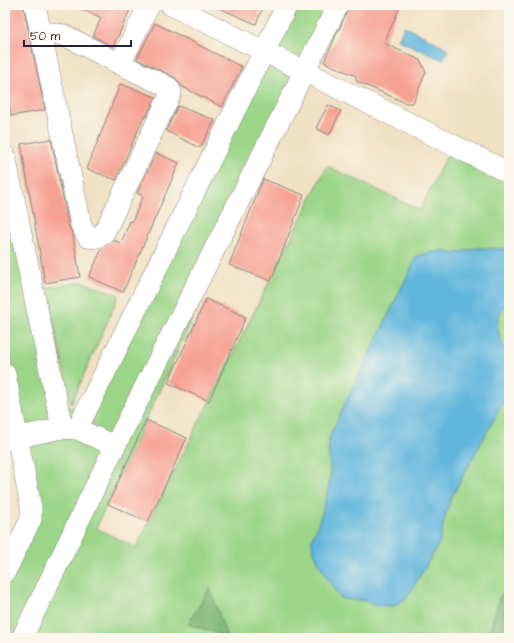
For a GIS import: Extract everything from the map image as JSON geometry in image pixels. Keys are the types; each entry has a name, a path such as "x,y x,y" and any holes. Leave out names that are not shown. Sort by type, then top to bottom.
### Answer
{"street":[{"path":"35,5 81,225 88,237 94,239 101,236 105,231 171,93 169,88 164,85 64,35 41,32"},
{"path":"120,64 149,5"},
{"path":"171,5 509,173"},
{"path":"70,428 287,5"},
{"path":"22,638 115,446 338,5"},
{"path":"5,156 70,428"},
{"path":"5,374 12,438 31,507 31,519 5,572"},
{"path":"12,438 70,428 115,446"}],"green space":[{"path":"292,5 337,5 96,528 136,548 327,166 420,210 448,153 509,186 509,584 499,599 488,638 5,638 5,572 36,518 5,361 5,175 55,407 92,409"},
{"path":"83,282 119,295 71,404 46,288"},
{"path":"509,584 509,638 488,638 499,599"},
{"path":"210,588 227,637 188,624"}],"water":[{"path":"404,26 449,49 443,60 398,40"},
{"path":"476,248 509,249 509,300 500,313 497,325 501,341 509,357 509,388 504,401 451,498 445,516 439,544 407,598 393,606 373,605 366,601 341,599 318,561 312,545 313,535 327,496 330,479 328,448 329,437 417,256 443,250 453,254"}],"building":[{"path":"5,5 23,5 45,110 11,116 5,83"},
{"path":"75,5 120,5 130,10 113,47 93,36 101,18"},
{"path":"212,5 264,5 256,24"},
{"path":"350,5 401,5 384,43 420,60 426,72 413,103 406,103 356,81 356,76 324,62"},
{"path":"155,23 242,67 222,107 181,86 176,78 137,59"},
{"path":"120,84 156,97 146,117 144,117 116,180 87,169"},
{"path":"328,105 341,111 329,135 316,128"},
{"path":"178,106 215,120 200,148 166,131"},
{"path":"51,139 69,227 73,235 80,277 45,283 21,144"},
{"path":"156,153 179,163 123,292 89,277 102,248 113,240 121,243 143,196 137,193"},
{"path":"263,179 304,195 271,281 229,265"},
{"path":"206,299 246,317 209,401 168,383"},
{"path":"146,420 187,438 148,522 108,504"}]}
